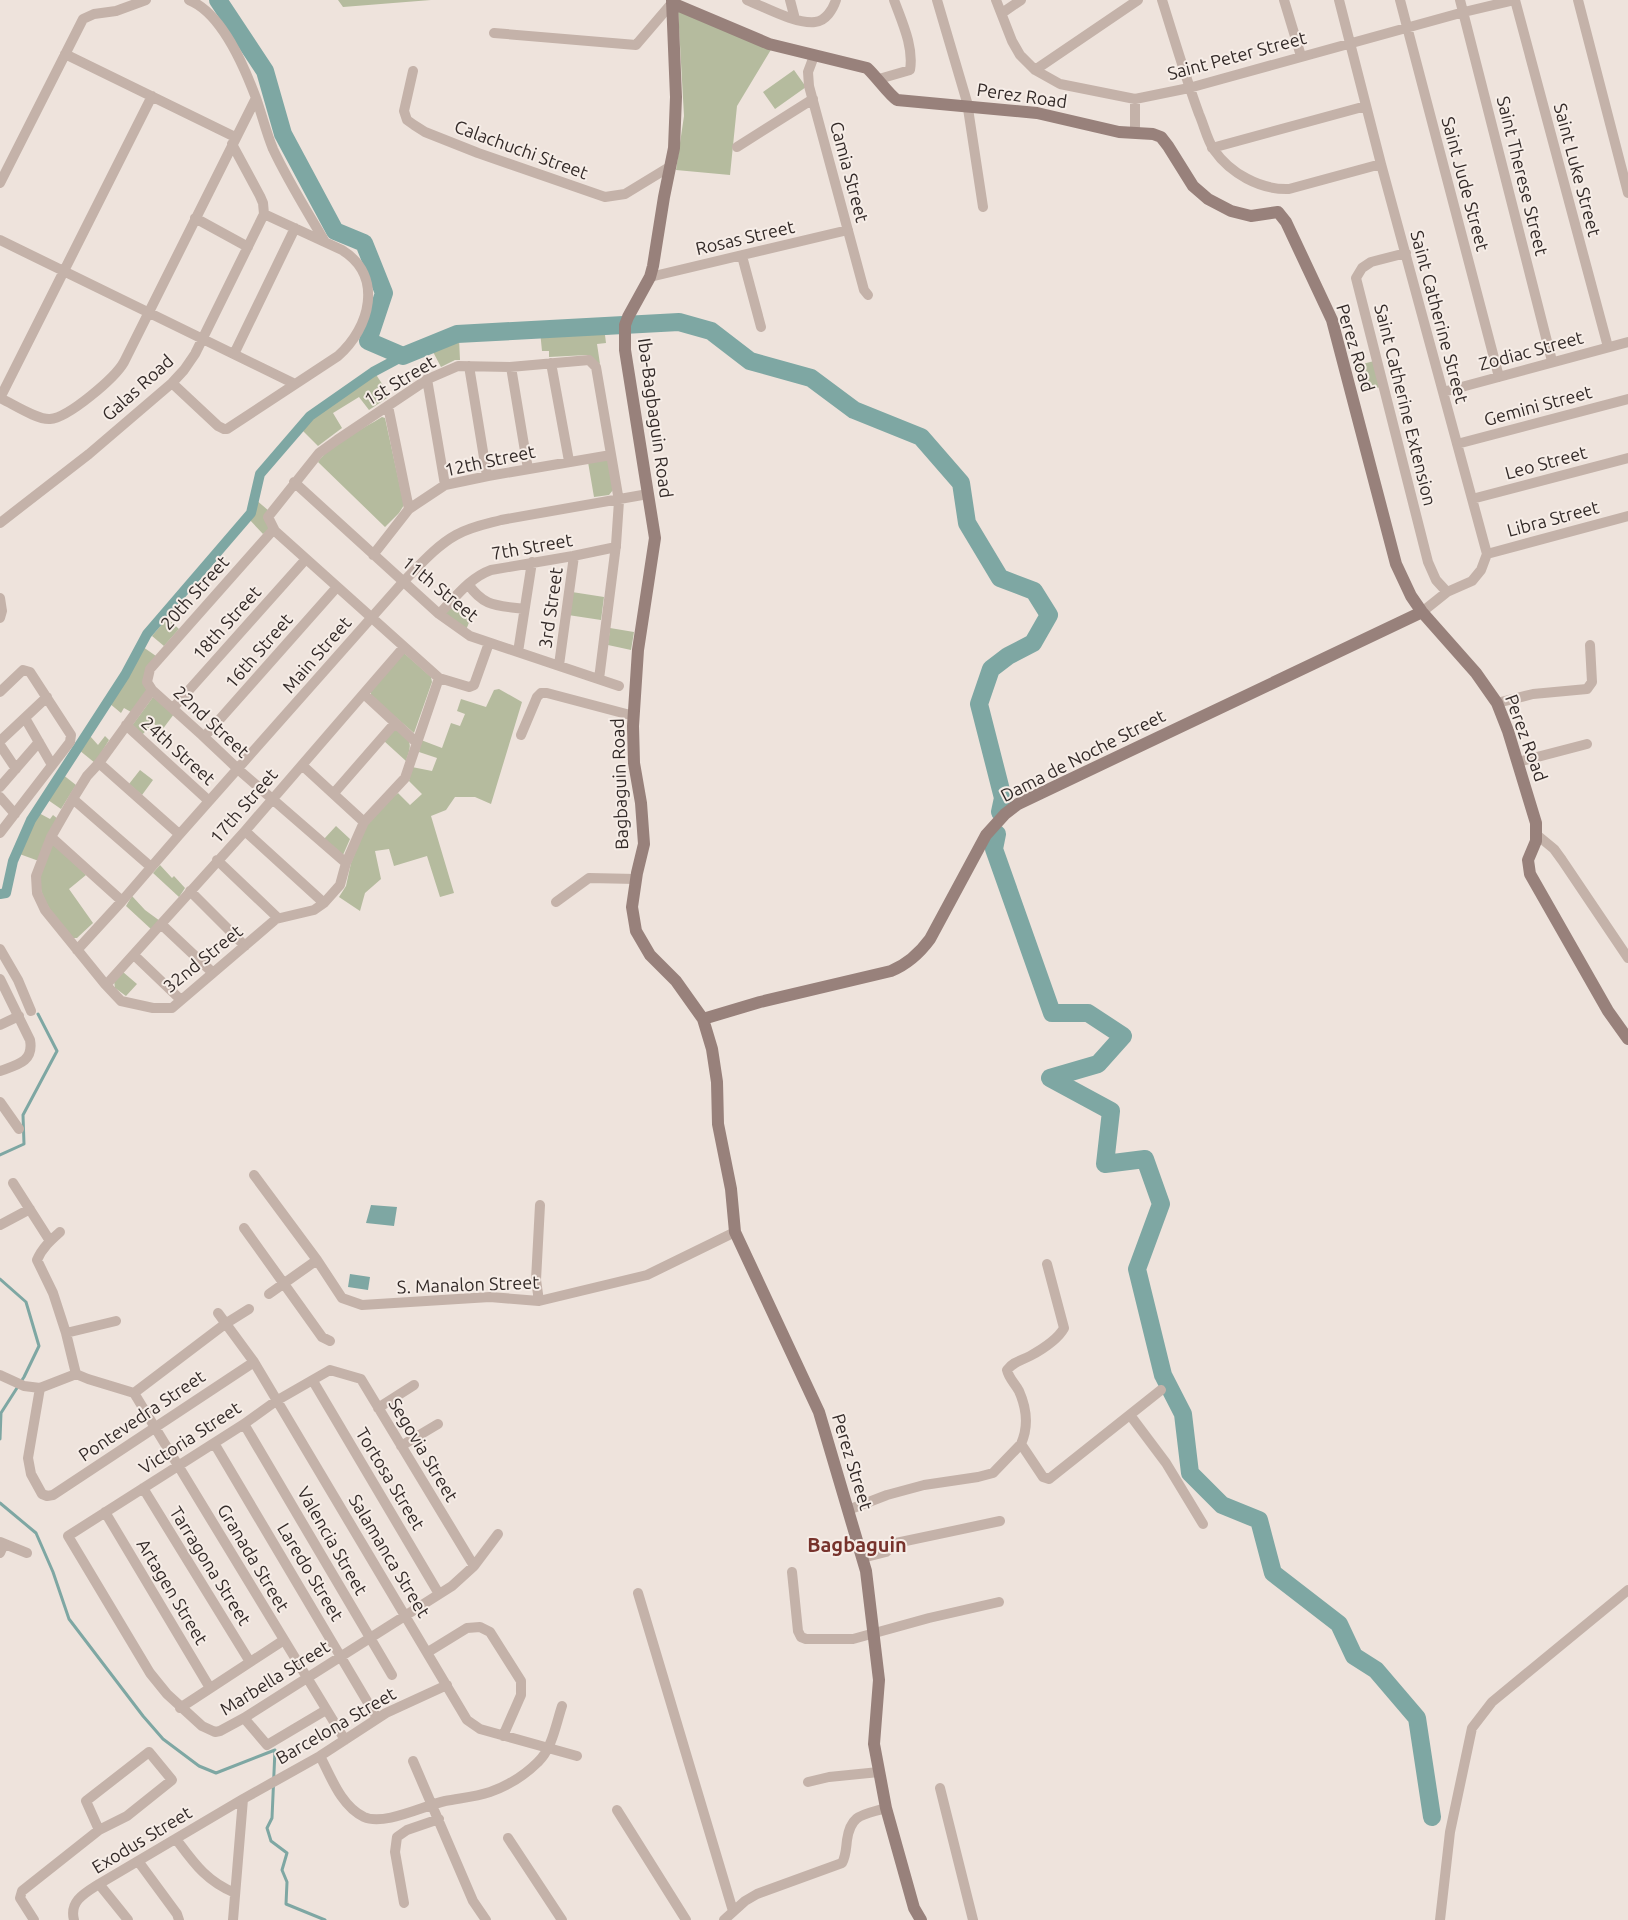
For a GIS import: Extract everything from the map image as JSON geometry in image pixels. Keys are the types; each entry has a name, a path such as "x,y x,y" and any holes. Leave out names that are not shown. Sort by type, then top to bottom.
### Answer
{"street":[{"path":"0,183 84,19 94,14 116,12 146,0"},
{"path":"189,0 207,11 225,33 256,98 266,131 278,160 325,242"},
{"path":"790,0 795,19"},
{"path":"750,1 803,22 817,22 827,16 836,0"},
{"path":"878,79 910,70 908,40 894,0"},
{"path":"937,0 967,106 984,207"},
{"name":"Saint Peter Street","path":"996,0 1012,41 1020,55 1035,70 1060,84 1135,99 1189,88 1301,56 1515,0"},
{"path":"1002,13 1021,0"},
{"path":"1035,70 1138,0"},
{"path":"1162,0 1189,88 1212,148 1224,163 1246,178 1278,190 1289,189 1381,164"},
{"path":"1284,0 1301,56"},
{"name":"Saint Catherine Street","path":"1339,0 1381,164 1487,554"},
{"name":"Saint Jude Street","path":"1400,0 1499,377"},
{"name":"Saint Therese Street","path":"1460,0 1552,361"},
{"name":"Saint Luke Street","path":"1515,0 1608,347"},
{"path":"1578,0 1628,193"},
{"path":"494,33 636,45 672,1"},
{"name":"Perez Road","path":"672,1 769,44 867,68 892,97 898,100 1037,113 1119,132 1154,134 1160,138 1193,186 1208,199 1231,211 1251,216 1278,212 1286,222 1332,320 1396,564 1411,596 1422,612 1476,673 1497,703 1534,813 1537,836 1528,860 1530,874 1608,1010 1628,1039"},
{"name":"Iba-Bagbaguin Road","path":"653,519 625,350 625,325 650,277 674,148 676,97 672,1"},
{"path":"65,54 152,96 234,141 263,202 264,214 352,256 360,265 365,276 368,302 362,325 352,342 338,356 231,427 224,429 218,426 172,383"},
{"name":"Camia Street","path":"814,56 808,72 812,99 864,290 868,295"},
{"name":"Calachuchi Street","path":"413,71 404,111 407,120 425,132 478,153 605,197 624,194 671,166"},
{"path":"152,96 0,398 42,418 49,419 61,416 114,376 124,362 256,98"},
{"path":"737,147 812,99"},
{"path":"1135,99 1135,133"},
{"path":"1212,148 1366,106"},
{"name":"Galas Road","path":"0,522 55,482 172,383 195,354 264,214"},
{"path":"196,218 248,246"},
{"path":"234,354 295,228"},
{"name":"Rosas Street","path":"650,277 848,230"},
{"path":"0,240 295,384"},
{"name":"Saint Catherine Extension","path":"1406,253 1370,262 1362,268 1356,278 1428,562 1436,580 1447,592"},
{"path":"742,256 761,327"},
{"name":"Zodiac Street","path":"1443,392 1628,342"},
{"name":"1st Street","path":"274,529 268,517 294,482 319,454 336,440 427,379 458,366 511,367 592,361 595,364 618,499 616,547 598,679"},
{"path":"551,363 569,462"},
{"path":"469,366 487,476"},
{"path":"511,367 528,469"},
{"path":"427,379 445,485"},
{"name":"Gemini Street","path":"1456,444 1628,399"},
{"path":"388,406 409,509"},
{"name":"12th Street","path":"373,554 409,509 445,485 611,455"},
{"name":"Leo Street","path":"1472,499 1628,458"},
{"name":"11th Street","path":"294,482 439,614 470,636 619,686"},
{"name":"Main Street","path":"77,950 403,582 428,557 455,536 477,526 648,494"},
{"name":"Libra Street","path":"1487,554 1628,516"},
{"name":"Bagbaguin Road","path":"653,519 655,538 643,605 634,716 634,763 641,803 644,844 632,907 636,931 650,955 676,981 703,1019 712,1049 718,1124 731,1189 735,1232"},
{"path":"274,529 439,678 469,687 474,685 489,643"},
{"name":"20th Street","path":"149,686 150,669 274,529"},
{"name":"7th Street","path":"439,614 481,573 616,547"},
{"path":"1422,612 1447,592 1472,581 1481,570 1487,554"},
{"name":"3rd Street","path":"559,665 574,556"},
{"name":"18th Street","path":"173,708 306,559"},
{"path":"518,652 532,562"},
{"path":"468,584 477,596 486,603 524,609"},
{"name":"16th Street","path":"204,737 337,587"},
{"path":"0,598 2,611 0,618"},
{"name":"Dama de Noche Street","path":"703,1019 760,1002 891,971 902,966 919,953 930,939 986,835 995,823 1012,809 1422,612"},
{"path":"1497,703 1534,694 1587,689 1592,682 1590,645"},
{"name":"17th Street","path":"106,985 245,832 404,648"},
{"path":"0,692 24,670 30,672 71,735 70,742 0,833"},
{"name":"32nd Street","path":"149,686 126,725 99,763 87,776 73,799 52,838 36,876 37,893 45,910 106,985 121,1000 153,1008 172,1008 212,972 278,918 314,910 324,903 340,885 346,863 364,822 405,778 439,678"},
{"name":"22nd Street","path":"149,686 238,770 346,863"},
{"path":"521,735 537,697 547,692 634,716"},
{"path":"364,694 417,743"},
{"path":"0,741 47,698"},
{"path":"25,718 52,765"},
{"path":"334,793 394,723"},
{"name":"24th Street","path":"126,725 209,800"},
{"path":"0,787 39,742"},
{"path":"1518,762 1587,744"},
{"path":"0,746 16,769"},
{"path":"99,763 180,834"},
{"path":"302,765 364,822"},
{"path":"0,797 14,814"},
{"path":"73,799 151,867"},
{"path":"245,832 324,903"},
{"path":"1537,836 1554,849 1628,958"},
{"path":"52,838 122,901"},
{"path":"218,860 278,918"},
{"path":"556,902 589,878 636,879"},
{"path":"190,891 245,946"},
{"path":"162,924 212,972"},
{"path":"0,949 18,980 31,1012"},
{"path":"134,955 181,1000"},
{"path":"0,980 19,1016 32,1048 29,1056 22,1063 0,1071"},
{"path":"0,1025 19,1016"},
{"path":"0,1102 19,1129"},
{"name":"S. Manalon Street","path":"254,1175 317,1260 342,1298 362,1305 490,1298 538,1301 647,1275 735,1232"},
{"path":"13,1183 50,1241"},
{"path":"538,1301 536,1280 540,1205"},
{"path":"0,1225 30,1209"},
{"path":"244,1228 322,1337 330,1341"},
{"path":"60,1232 50,1241 40,1254 38,1260 53,1293 66,1333 76,1374"},
{"name":"Perez Street","path":"735,1232 819,1412 866,1571 879,1680 874,1744 886,1808"},
{"path":"269,1294 317,1260"},
{"path":"848,1510 887,1495 924,1485 993,1473 1021,1444 1026,1433 1027,1413 1018,1388 1010,1379 1007,1370 1013,1362 1031,1355 1060,1334 1064,1328 1047,1264"},
{"path":"0,1375 20,1384 40,1388 76,1374 134,1393 225,1324 248,1309"},
{"name":"Salamanca Street","path":"218,1313 254,1362 462,1712 472,1725 503,1736 577,1756"},
{"path":"66,1333 116,1321"},
{"name":"Pontevedra Street","path":"40,1388 28,1458 31,1474 42,1494 47,1496 53,1495 254,1362"},
{"name":"Victoria Street","path":"68,1536 244,1424 276,1401 330,1370"},
{"name":"Segovia Street","path":"330,1370 361,1380 474,1566"},
{"name":"Tortosa Street","path":"313,1381 439,1594"},
{"path":"378,1408 414,1385"},
{"path":"1021,1444 1042,1477 1049,1479 1162,1390"},
{"name":"Granada Street","path":"134,1393 344,1740"},
{"path":"1130,1414 1166,1463 1203,1524"},
{"name":"Valencia Street","path":"244,1424 392,1675"},
{"path":"401,1446 438,1424"},
{"name":"Laredo Street","path":"214,1443 378,1718"},
{"name":"Tarragona Street","path":"143,1488 250,1662"},
{"name":"Artagen Street","path":"105,1512 210,1688"},
{"path":"862,1558 886,1552 896,1543 1000,1522"},
{"name":"Marbella Street","path":"68,1536 158,1685 180,1708 208,1730 215,1732 244,1718 465,1576 498,1534"},
{"path":"1,1546 26,1553"},
{"path":"792,1572 798,1631 801,1637 806,1639 853,1639 999,1602"},
{"path":"1440,1920 1450,1832 1472,1728 1492,1702 1628,1590"},
{"path":"638,1593 733,1911"},
{"path":"428,1652 467,1628 480,1627 490,1632 521,1681 521,1695 503,1736"},
{"path":"180,1708 284,1640"},
{"name":"Barcelona Street","path":"243,1799 320,1756 378,1718 447,1685"},
{"path":"320,1756 348,1805 365,1818 375,1820 387,1818 433,1805 479,1796 502,1787 539,1761 548,1747 562,1706"},
{"path":"244,1718 267,1745 326,1710"},
{"path":"34,1920 20,1898 22,1891 99,1830 127,1816 172,1780 149,1752 86,1801 99,1830"},
{"path":"413,1761 473,1901 486,1920"},
{"path":"808,1782 829,1777 879,1772"},
{"path":"940,1788 973,1920"},
{"path":"233,1920 243,1799"},
{"name":"Exodus Street","path":"74,1920 72,1913 78,1898 243,1799"},
{"path":"724,1920 745,1901 770,1888 842,1863 845,1858 851,1822 859,1817 886,1808 914,1908 921,1920"},
{"path":"617,1810 686,1920"},
{"path":"404,1903 395,1852 397,1837 401,1833 439,1819"},
{"path":"508,1838 562,1920"},
{"path":"176,1839 209,1879 235,1893"},
{"path":"138,1861 177,1914 179,1920"},
{"path":"99,1884 128,1920"}],"green space":[{"path":"338,0 431,0 343,7"},
{"path":"678,9 772,48 737,106 730,175 676,170 684,116"},
{"path":"794,70 806,87 775,109 763,92"},
{"path":"617,327 616,333 605,335 606,343 597,344 600,364 587,355 549,357 549,351 542,351 540,331"},
{"path":"459,338 460,360 455,360 441,367 432,350 444,341"},
{"path":"1374,361 1381,387 1361,391 1355,366"},
{"path":"375,373 390,396 369,410 359,397 333,413 342,428 318,446 301,429 312,417"},
{"path":"382,417 385,418 404,505 385,527 318,462 323,455 347,437"},
{"path":"608,460 613,490 609,495 594,497 588,462"},
{"path":"255,499 269,511 270,529 263,534 248,518 252,513"},
{"path":"572,592 604,597 601,620 568,615"},
{"path":"457,601 472,615 466,630 444,614"},
{"path":"167,618 179,629 164,646 152,636"},
{"path":"610,628 634,632 631,650 608,645"},
{"path":"143,647 156,656 148,690 131,712 124,708 121,713 109,703"},
{"path":"404,653 431,677 432,682 414,733 371,696 371,690"},
{"path":"499,689 522,702 491,804 475,797 455,797 446,810 431,816 454,893 440,897 427,856 394,866 389,849 375,851 381,879 365,893 360,911 339,897 346,886 351,863 367,824 398,793 410,805 422,794 409,781 412,767 432,771 437,758 419,752 421,740 442,748 451,723 460,726 465,714 457,711 461,699 486,707 494,690"},
{"path":"153,697 174,714 162,730 153,723 142,735 131,727"},
{"path":"395,728 407,739 410,745 406,761 384,741"},
{"path":"90,736 98,745 105,736 109,740 95,763 79,750"},
{"path":"140,770 153,780 142,795 129,784"},
{"path":"62,774 76,785 61,809 48,800"},
{"path":"37,812 50,819 53,815 58,819 39,860 14,852"},
{"path":"336,826 350,839 343,855 324,839"},
{"path":"53,843 86,875 69,889 93,923 77,938 73,938 56,917 42,893 40,876"},
{"path":"160,865 185,888 179,897 153,873"},
{"path":"132,896 145,910 160,921 152,930 126,906"},
{"path":"123,972 137,984 126,996 115,988 114,981"}],"water":[{"path":"371,1205 397,1207 394,1226 366,1223"},
{"path":"350,1274 370,1277 368,1290 348,1287"}],"waterway":[{"path":"218,0 265,71 283,134 335,231 364,243 384,293 368,341 403,356 457,334 679,322 711,331 750,361 811,378 854,410 921,437 961,483 967,523 1000,578 1034,591 1049,615 1033,643 1008,656 991,669 979,704 1003,798 1000,812"},
{"path":"0,894 6,893 13,861 31,820 125,675 147,634 251,513 260,474 310,416 373,372 403,356"},
{"path":"997,834 994,849 1052,1013 1088,1013 1123,1036 1098,1064 1050,1078 1111,1111 1105,1164 1145,1159 1161,1204 1137,1269 1163,1375 1183,1414 1190,1473 1222,1505 1259,1520 1273,1573 1339,1624 1354,1656 1376,1670 1417,1718 1432,1817"},
{"path":"0,1155 24,1144 23,1115 57,1051 38,1014"},
{"path":"0,1279 26,1302 39,1346 24,1377 1,1413 0,1439"},
{"path":"0,1503 36,1533 53,1572 69,1619 143,1716 163,1739 199,1766 216,1773 275,1750 272,1818 267,1828 271,1841 287,1853 282,1870 287,1882 286,1904 325,1920"}],"district":[{"name":"Bagbaguin","path":"857,1545"}]}
